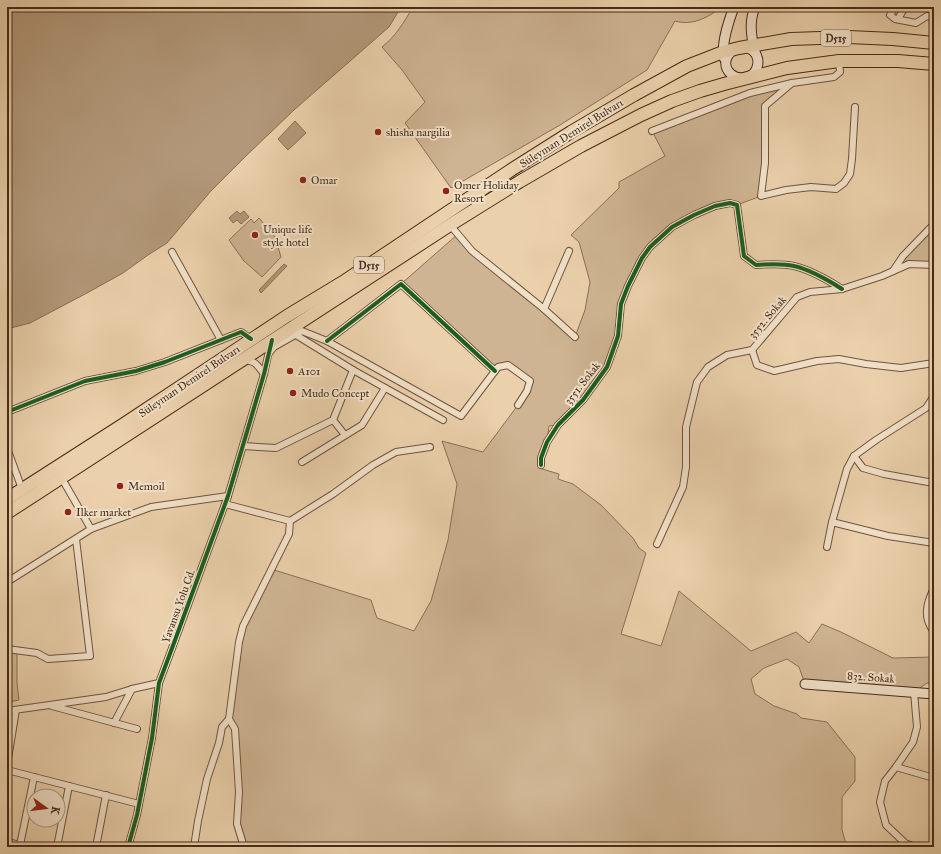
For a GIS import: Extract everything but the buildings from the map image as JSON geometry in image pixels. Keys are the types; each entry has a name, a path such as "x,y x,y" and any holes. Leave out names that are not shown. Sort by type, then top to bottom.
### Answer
{"highway":[{"name":"Süleyman Demirel Bulvarı","path":"7,499 124,424 251,339 343,282 456,206 571,132 687,66 723,52 753,44 791,39 849,37 934,43"},
{"name":"Süleyman Demirel Bulvarı","path":"7,513 450,225 581,146 641,115 672,101 700,91 787,68 840,61 898,61 934,64"}],"main road":[{"path":"734,7 724,41 723,52 727,70 732,76 737,78 747,78 754,74 757,69 758,64 753,44 751,23 755,7"},
{"path":"725,64 731,51 739,48 747,48 752,50 757,57"},
{"name":"832. Sokak","path":"805,684 934,694"}],"street":[{"path":"895,7 890,14 895,19 916,23 927,16 934,17"},
{"path":"898,19 906,7"},
{"path":"652,131 750,93 792,83 834,77 840,72 840,61"},
{"path":"792,83 765,106 765,163 761,196 811,186 836,189 844,183 850,174 855,107"},
{"name":"3551. Sokak","path":"542,465 541,458 547,442 558,425 583,400 607,367 618,336 621,304 642,258 650,247 672,227 715,206 730,203 737,205 744,256 756,264 773,263 794,266 821,276 842,289"},
{"path":"893,271 903,256 934,224"},
{"path":"450,225 472,251 544,309 575,337"},
{"path":"544,309 569,251"},
{"path":"172,252 221,340"},
{"name":"3552. Sokak","path":"657,544 683,487 686,467 686,427 697,382 708,367 728,355 752,350 797,297 810,292 842,289 882,276 909,264 934,265"},
{"path":"327,341 401,284 495,371"},
{"path":"269,354 274,347 302,331 327,341 461,416 498,367 508,365 530,381 527,391 518,405"},
{"path":"7,412 85,381 136,371 165,362 241,332 251,339"},
{"path":"296,334 353,370 442,420"},
{"name":"Yavansu Yolu Cd.","path":"128,847 139,804 152,738 158,683 228,496 264,374 272,340"},
{"path":"752,350 758,365 774,371 818,361 839,359 901,368 934,363"},
{"path":"241,360 252,361 264,374"},
{"path":"243,446 276,448 333,420 353,370"},
{"path":"302,462 362,425 385,388"},
{"path":"827,547 832,522 847,469 854,456 926,408 934,396"},
{"path":"333,420 345,435"},
{"path":"7,448 22,489"},
{"path":"225,504 290,521 333,494 373,465 396,452 430,448"},
{"path":"854,456 863,468 884,474 934,482"},
{"path":"62,477 91,529"},
{"path":"7,582 91,529 151,507 228,496"},
{"path":"194,847 207,779 219,743 222,727 229,719 239,642 243,626 289,534 290,521"},
{"path":"832,522 888,536 934,543"},
{"path":"7,649 37,653 48,659 90,656 76,539"},
{"path":"934,588 930,597 926,615 929,625 934,632"},
{"path":"7,711 106,697 158,683"},
{"path":"114,723 132,689"},
{"path":"914,692 918,727 913,742 885,781 880,802 886,825 905,843 915,847"},
{"path":"49,705 137,729"},
{"path":"7,764 16,710"},
{"path":"229,719 235,729 239,792 237,824 244,847"},
{"path":"896,767 934,778"},
{"path":"7,770 139,804"},
{"path":"20,845 34,777"},
{"path":"57,847 69,786"},
{"path":"96,847 106,795"},
{"path":"7,842 28,847"}],"shaded area":[{"path":"7,7 401,7 389,27 294,110 247,155 210,192 167,243 123,273 87,293 30,323 7,329"},
{"path":"413,7 721,7 711,15 694,22 675,21 647,70 560,125 451,188 405,123 425,102 402,70 382,47 396,33"},
{"path":"792,83 765,106 761,196 737,205 730,203 672,227 650,247 621,304 618,336 607,367 558,425 549,426 547,442 539,468 559,474 558,479 573,484 601,505 633,538 639,548 646,553 621,634 661,646 679,591 751,651 796,632 809,643 822,624 893,658 934,657 934,684 927,683 914,692 805,684 799,667 787,659 764,668 751,679 755,694 774,706 797,714 801,718 827,722 855,757 855,781 842,797 842,830 847,847 241,847 235,729 229,719 243,626 271,569 371,600 377,618 414,631 431,601 448,540 457,484 442,441 483,452 518,405 530,381 508,365 495,371 401,284 458,234 472,251 575,337 585,310 590,282 579,242 571,235 619,188 619,182 665,156 652,131 750,93"},
{"path":"295,121 306,133 288,150 278,139"},
{"path":"237,211 240,214 244,211 249,217 241,224 237,220 233,223 229,218"},
{"path":"259,218 275,237 281,257 262,277 244,261 229,240 251,219 254,223"},
{"path":"934,224 934,265 909,264 893,271"},
{"path":"284,264 287,266 261,293 259,290"},
{"path":"7,652 17,652 17,683 19,700 9,702 7,699"}],"cycle path":[{"path":"541,465 541,458 547,442 558,425 583,400 607,367 618,336 621,304 642,258 650,247 672,227 715,206 730,203 737,205 744,256 756,265 779,264 807,270 842,289"},
{"path":"327,341 401,284 495,371"},
{"path":"7,412 85,381 136,371 165,362 241,332 251,339"},
{"path":"128,847 137,815 152,738 159,683 228,496 264,374 272,340"}],"place":[{"name":"shisha nargilia","path":"378,132"},
{"name":"Omar","path":"303,180"},
{"name":"Omer Holiday Resort","path":"446,191"},
{"name":"Unique life style hotel","path":"255,235"},
{"name":"A101","path":"290,371"},
{"name":"Mudo Concept","path":"293,393"},
{"name":"Memoil","path":"120,486"},
{"name":"Ilker market","path":"68,512"}]}
